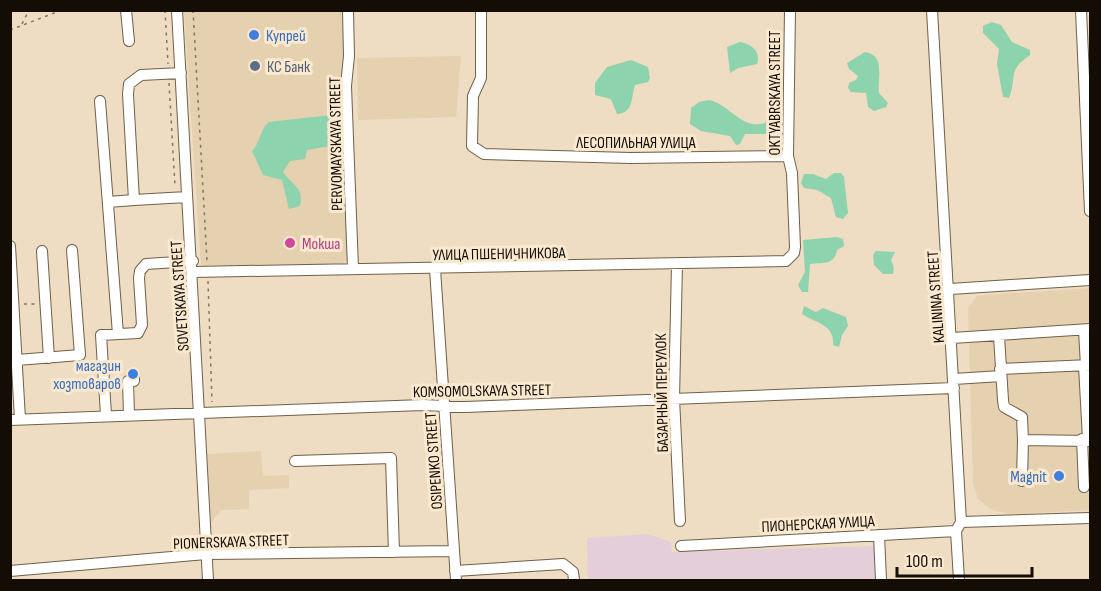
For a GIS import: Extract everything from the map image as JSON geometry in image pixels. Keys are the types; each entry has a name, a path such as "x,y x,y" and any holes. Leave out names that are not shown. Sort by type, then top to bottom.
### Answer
{"street":[{"path":"126,10 129,41"},
{"name":"SOVETSKAYA STREET","path":"177,10 181,73 182,197 193,266 208,580"},
{"name":"PERVOMAYSKAYA STREET","path":"348,10 349,56 346,86 353,268"},
{"name":"ЛЕСОПИЛЬНАЯ УЛИЦА","path":"481,10 481,78 473,96 472,146 484,154 632,158 788,156"},
{"name":"OKTYABRSKAYA STREET","path":"790,10 788,156 792,173 795,247"},
{"name":"KALININA STREET","path":"932,10 950,289 959,580"},
{"path":"1081,10 1090,210"},
{"path":"134,200 129,84 141,75 181,73"},
{"path":"100,101 118,334 101,335 106,416"},
{"path":"108,202 182,197"},
{"path":"10,246 17,360 15,420"},
{"name":"УЛИЦА ПШЕНИЧНИКОВА","path":"118,334 138,333 142,325 139,278 140,271 146,264 193,266 207,271 677,265 786,261 794,253 795,247"},
{"path":"17,360 80,355 72,250"},
{"path":"42,251 49,358"},
{"name":"БАЗАРНЫЙ ПЕРЕУЛОК","path":"677,265 674,398 680,521"},
{"name":"OSIPENKO STREET","path":"435,269 455,576"},
{"path":"950,289 1090,280"},
{"path":"952,338 1087,329 1087,440 1084,487"},
{"path":"999,336 1004,407 1022,417 1022,481"},
{"name":"KOMSOMOLSKAYA STREET","path":"15,420 674,398 954,383 1001,373 1087,366"},
{"path":"129,415 128,381 134,381 134,379"},
{"path":"1023,440 1087,440"},
{"path":"295,461 391,459 394,552"},
{"name":"ПИОНЕРСКАЯ УЛИЦА","path":"681,546 879,535 959,526 1090,518"},
{"path":"879,535 881,580"},
{"name":"PIONERSKAYA STREET","path":"10,571 206,555 454,551"},
{"path":"455,576 563,564 573,576"}],"path":[{"path":"22,25 29,10"},
{"path":"10,30 62,10"},
{"path":"165,10 169,74 182,197"},
{"path":"193,10 213,413"},
{"path":"15,305 45,303"}],"shaded area":[{"path":"184,11 347,11 349,56 340,79 349,249 349,257 343,265 201,266"},
{"path":"461,56 456,117 358,120 357,58"},
{"path":"1090,288 1090,510 1010,514 992,510 978,499 973,483 968,308 977,296"},
{"path":"261,451 263,476 289,475 289,488 249,490 249,509 221,510 211,523 207,454"},
{"path":"648,534 671,542 672,552 876,546 875,580 588,580 587,538"}],"green space":[{"path":"992,22 1001,25 1012,42 1030,50 1030,55 1015,70 1009,98 1003,97 997,64 999,49 983,33 983,26"},
{"path":"740,42 757,52 757,64 738,68 730,73 727,47"},
{"path":"865,52 876,58 879,68 879,93 888,103 886,107 874,111 868,107 866,93 851,92 848,88 849,83 856,80 858,76 849,69 847,63"},
{"path":"631,60 648,67 650,78 648,82 635,85 629,108 617,114 611,99 595,95 595,83 607,67"},
{"path":"709,100 750,123 765,123 771,114 775,113 779,116 779,126 770,134 745,134 740,144 736,145 730,136 701,131 690,124 691,108 699,102"},
{"path":"331,115 338,121 336,145 307,150 305,159 290,161 283,172 301,195 300,206 289,209 282,180 263,175 252,151 269,122"},
{"path":"834,173 841,173 844,177 848,213 843,219 836,217 831,198 817,190 804,188 801,183 804,174 813,174 826,179"},
{"path":"837,237 843,239 844,246 837,250 831,261 810,264 808,292 802,292 798,285 805,272 803,240"},
{"path":"876,251 895,252 891,260 894,268 893,274 883,274 874,265 873,255"},
{"path":"804,306 816,312 823,308 846,317 848,326 842,335 839,347 833,345 833,338 827,328 802,314"}],"place":[{"name":"Купрей","path":"254,35"},
{"name":"КС Банк","path":"255,66"},
{"name":"Мокша","path":"290,243"},
{"name":"магазин хозтоваров","path":"133,374"},
{"name":"Magnit","path":"1059,476"}]}
